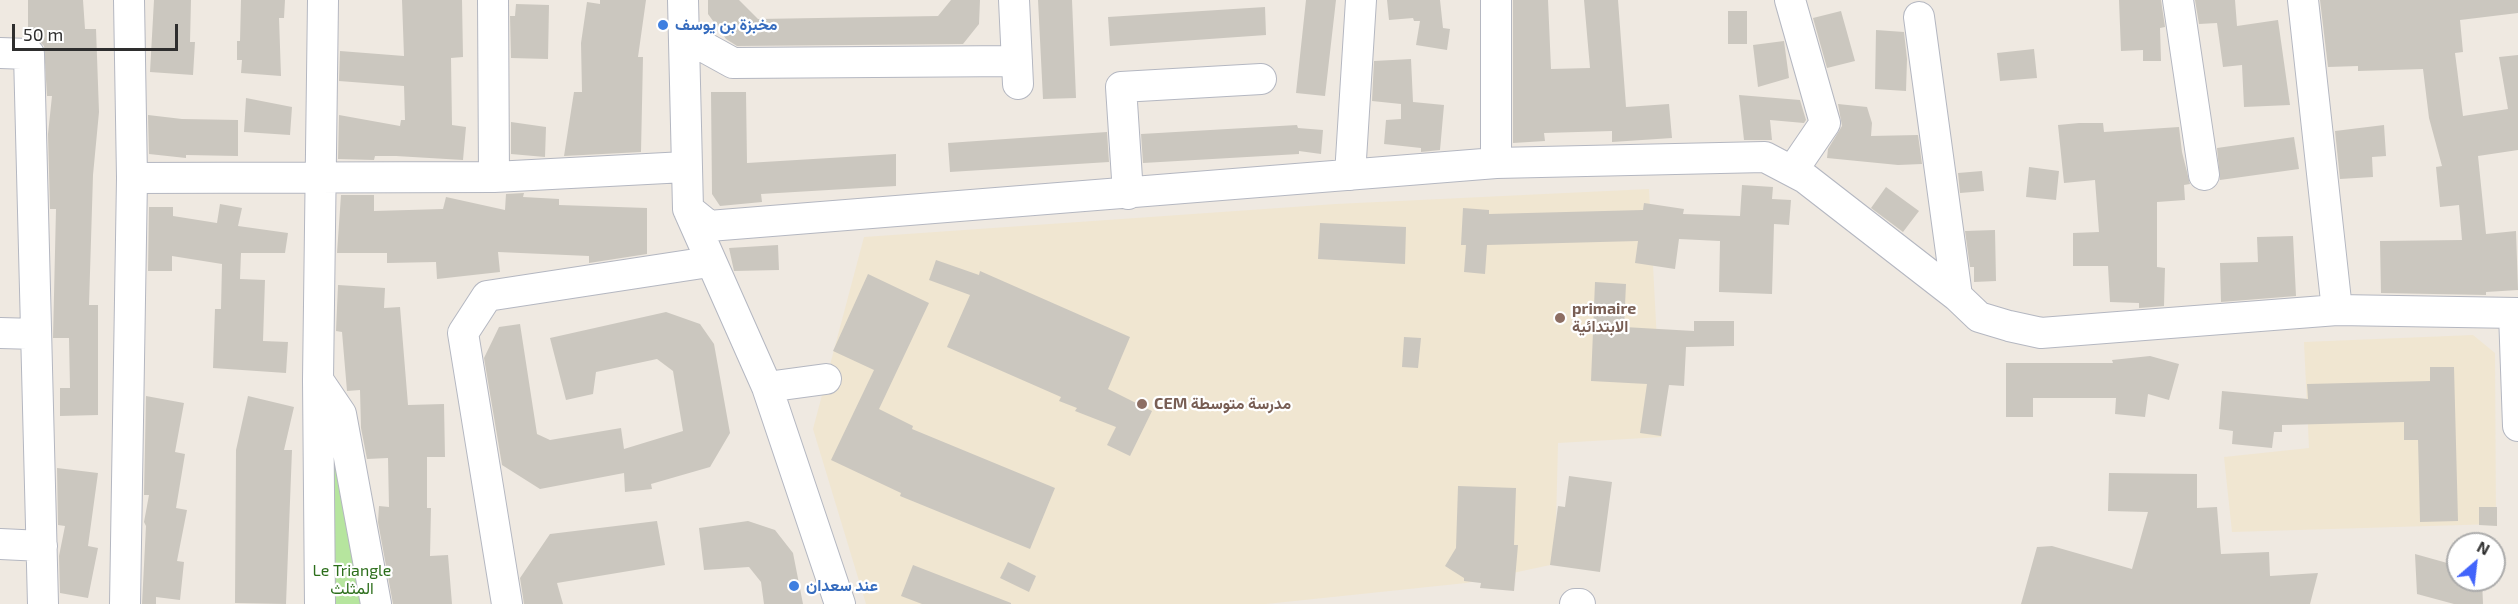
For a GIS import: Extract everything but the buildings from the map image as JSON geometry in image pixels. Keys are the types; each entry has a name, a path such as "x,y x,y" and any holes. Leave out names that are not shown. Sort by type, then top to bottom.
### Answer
{"street":[{"path":"125,604 132,178 129,0"},
{"path":"320,604 318,380 323,0"},
{"path":"493,0 494,177"},
{"path":"683,0 685,167 688,209 767,387 840,604"},
{"path":"684,36 733,63 1017,73 1014,0"},
{"path":"1350,175 1360,0"},
{"path":"1496,0 1496,163"},
{"path":"1790,0 1825,123 1793,170"},
{"path":"2178,0 2204,175"},
{"path":"2303,0 2337,310"},
{"path":"1919,17 1957,296"},
{"path":"0,53 29,54 43,604"},
{"path":"1128,194 1121,87 1261,79"},
{"path":"688,209 709,226 1496,163 1765,157 1793,170 1957,296 1979,317 2041,333 2337,310 2516,313 2518,426"},
{"path":"132,178 494,177 685,167"},
{"path":"507,604 463,333 487,296 710,262"},
{"path":"0,333 36,334"},
{"path":"767,387 826,379"},
{"path":"318,380 341,414 376,604"},
{"path":"0,544 42,546"},
{"path":"1575,604 1580,604"}],"shaded area":[{"name":"CEM مدرسة متوسطة","path":"1649,189 1662,437 1558,443 1555,564 1466,583 1266,604 866,604 813,429 864,237 1336,204"},
{"path":"2473,335 2495,353 2496,524 2232,532 2224,457 2309,448 2304,342"}],"green space":[{"name":"Le Triangle المثلث","path":"330,414 379,604 329,604"}],"place":[{"name":"مخبزة بن یوسف","path":"663,25"},
{"name":"primaire الابتدائية","path":"1560,318"},
{"name":"CEM مدرسة متوسطة","path":"1142,404"},
{"name":"عند سعدان","path":"794,586"}]}
